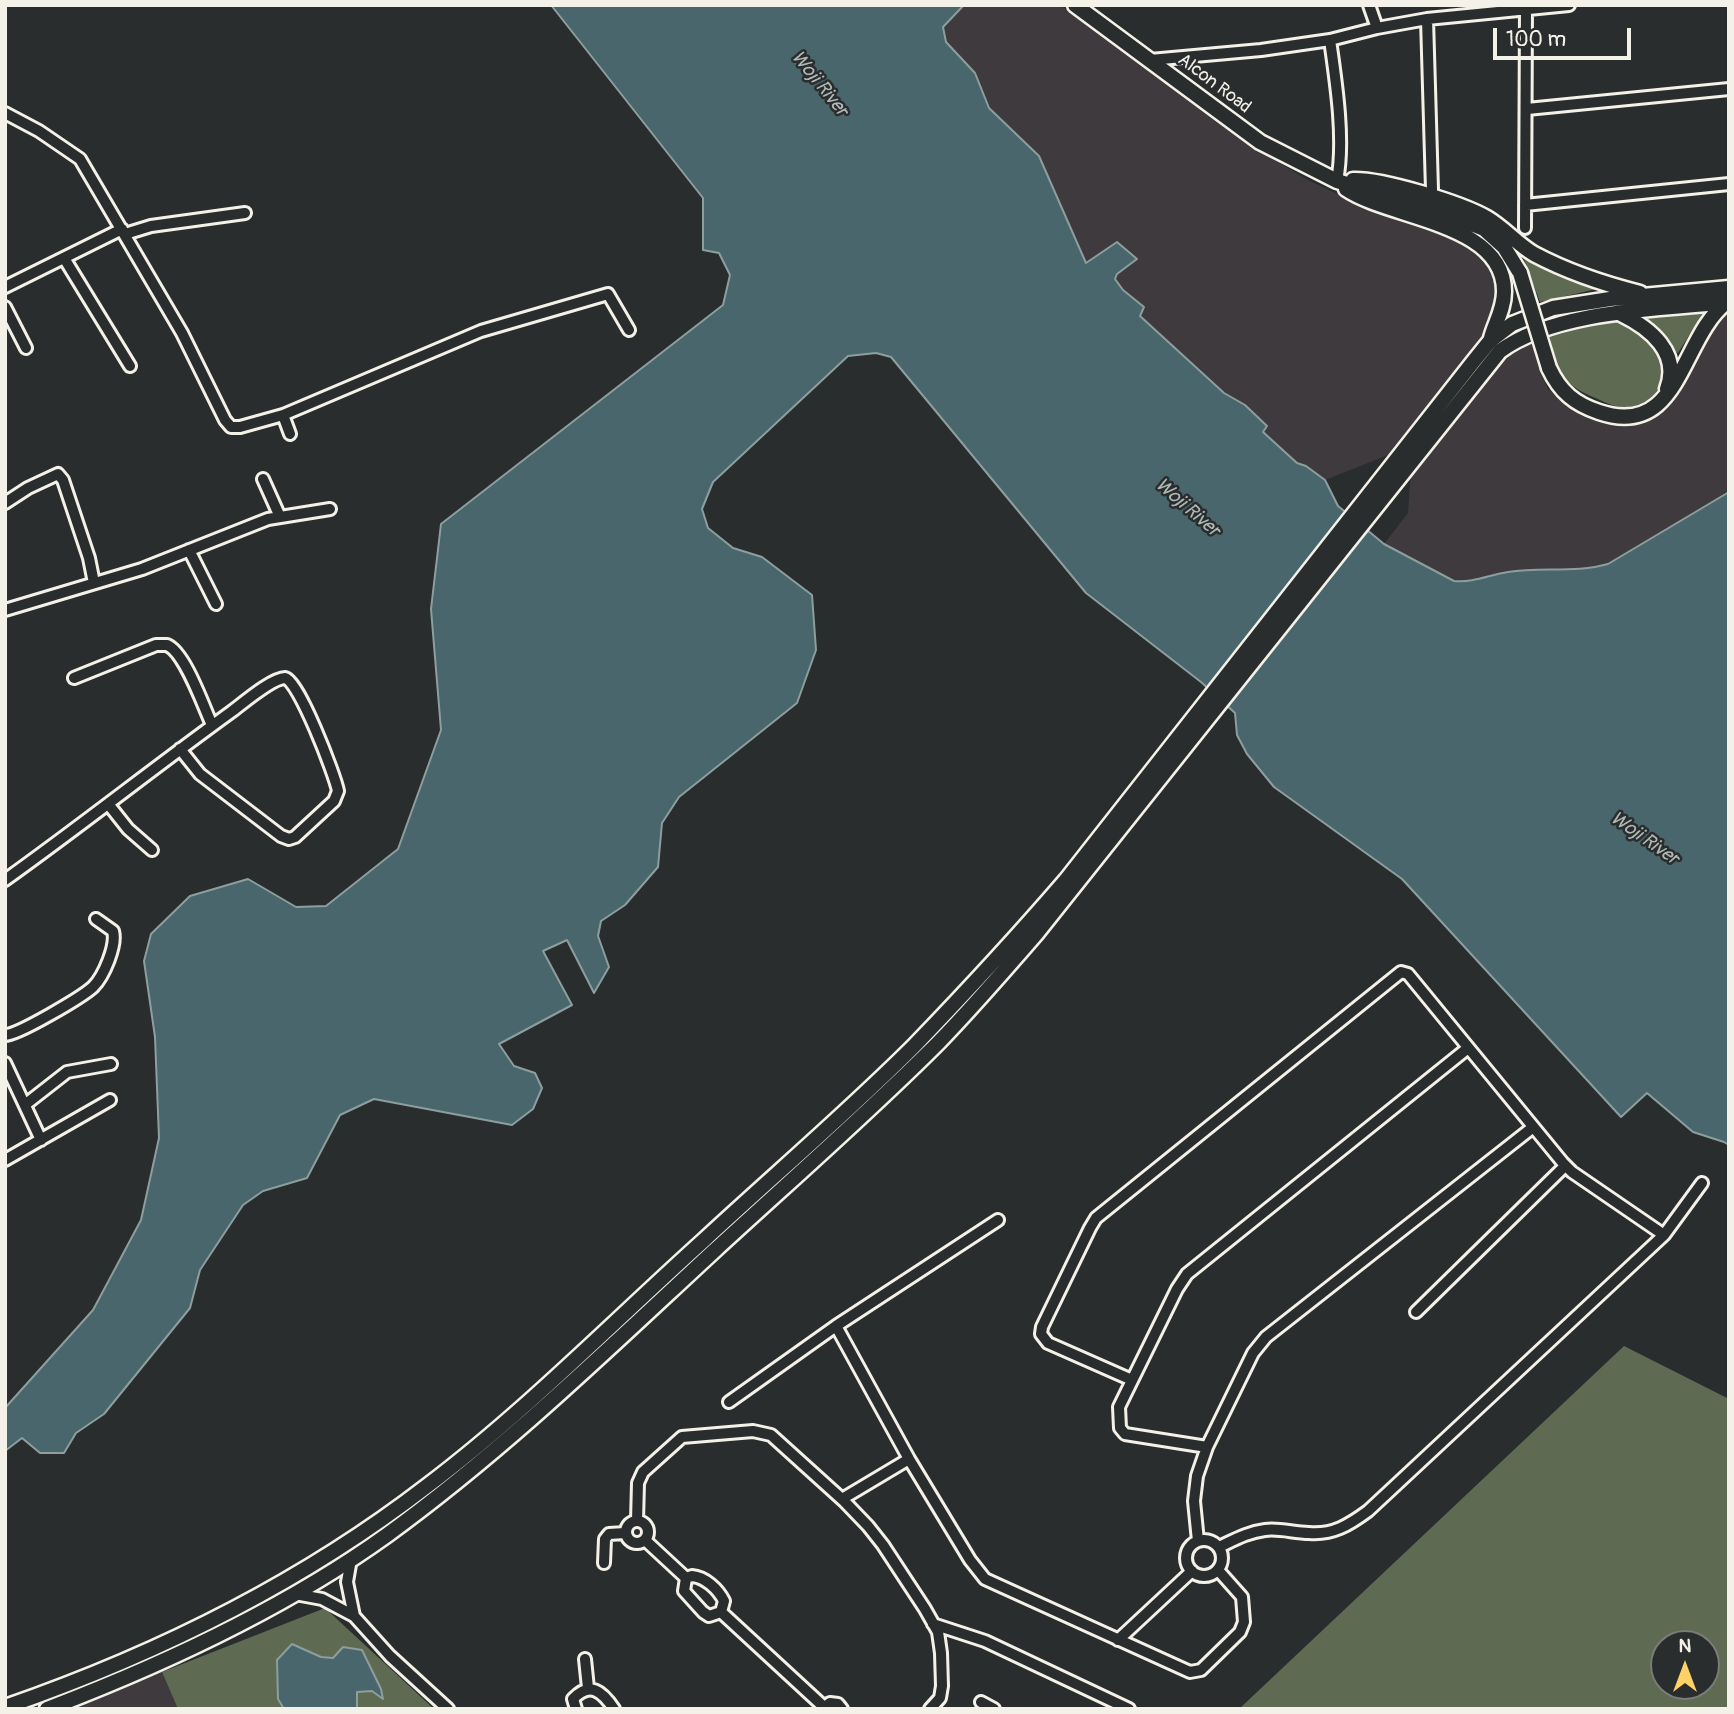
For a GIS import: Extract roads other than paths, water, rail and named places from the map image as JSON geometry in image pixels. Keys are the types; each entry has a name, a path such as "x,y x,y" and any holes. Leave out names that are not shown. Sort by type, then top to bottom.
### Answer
{"main road":[{"name":"Alcon Road","path":"1075,5 1259,142 1338,181"},
{"path":"1338,181 1484,229 1504,247 1520,273 1556,384 1566,396 1598,412 1629,417 1643,414 1662,401 1676,383 1704,327 1728,297"},
{"path":"1338,181 1379,182 1471,211 1493,222 1525,248 1554,264 1652,296"},
{"path":"5,1707 138,1655 282,1583 375,1523 471,1452 914,1045 1017,937 1199,719 1405,459 1490,341 1504,294 1501,273 1494,260 1482,248 1458,232 1359,198 1338,181"},
{"path":"1490,341 1512,324 1553,308 1652,296 1728,297"},
{"path":"1405,459 1500,351 1512,343 1569,321 1591,316 1728,297"},
{"path":"1619,314 1642,326 1667,352 1671,373 1662,401"},
{"path":"47,1709 170,1657 295,1594 386,1535 482,1462 938,1043 1052,915 1199,719"}],"street":[{"path":"1369,5 1377,28"},
{"path":"1150,60 1261,50 1330,40 1427,19 1510,8 1569,5"},
{"path":"1525,228 1526,9"},
{"path":"1427,19 1432,190"},
{"path":"1330,40 1336,83 1340,166 1338,181"},
{"path":"1527,109 1729,89"},
{"path":"5,113 39,131 80,159 182,333 225,420 232,427 283,415 481,331 608,294 629,330"},
{"path":"1525,205 1729,184"},
{"path":"5,287 124,232 245,214"},
{"path":"64,258 130,366"},
{"path":"5,307 26,348"},
{"path":"283,415 290,434"},
{"path":"5,503 28,488 58,474 63,480 85,545 94,583"},
{"path":"263,479 280,517"},
{"path":"5,610 142,569 280,517 330,509"},
{"path":"189,550 216,604"},
{"path":"74,678 156,645 166,645 176,652 184,665 212,725"},
{"path":"5,880 109,805 180,749 212,725 281,678 292,682 304,703 338,791 334,801 295,837 289,839 281,836 200,774 180,749"},
{"path":"109,805 128,829 152,850"},
{"path":"5,1035 13,1035 26,1029 93,986 110,958 115,937 113,931 96,919"},
{"path":"1132,1380 1048,1343 1041,1334 1042,1326 1090,1228 1097,1218 1401,972 1408,974 1565,1166 1664,1235"},
{"path":"1207,1447 1125,1434 1120,1428 1119,1407 1177,1289 1187,1274 1468,1048"},
{"path":"5,1063 41,1140"},
{"path":"26,1104 67,1072 111,1064"},
{"path":"5,1160 110,1100"},
{"path":"1198,1542 1194,1502 1197,1476 1207,1447 1253,1353 1266,1337 1532,1128"},
{"path":"1416,1312 1565,1166"},
{"path":"1219,1547 1252,1532 1268,1529 1309,1534 1333,1532 1348,1526 1379,1501 1664,1235 1702,1183"},
{"path":"729,1402 836,1326 998,1220"},
{"path":"836,1326 909,1459 970,1560 985,1579 1190,1672 1201,1670 1240,1632 1244,1622 1242,1597 1218,1570"},
{"path":"637,1521 637,1491 643,1472 682,1437 753,1431 771,1435 842,1499 883,1545 933,1623 938,1632 942,1686 940,1699 930,1709"},
{"path":"842,1499 909,1459"},
{"path":"637,1521 643,1522 648,1528 648,1535 640,1543 633,1543 625,1533 628,1524 637,1521"},
{"path":"604,1563 605,1539 609,1534 625,1533"},
{"path":"645,1540 686,1578"},
{"path":"1208,1541 1219,1547 1222,1559 1218,1570 1207,1576 1192,1571 1187,1555 1192,1545 1208,1541"},
{"path":"351,1559 347,1582 354,1616"},
{"path":"1118,1640 1192,1571"},
{"path":"686,1578 702,1577 724,1601 721,1612"},
{"path":"686,1578 684,1591 703,1612 709,1616 721,1612"},
{"path":"295,1594 322,1599 354,1616 390,1656 448,1709"},
{"path":"721,1612 823,1708 834,1703 842,1709"},
{"path":"933,1623 985,1641 1129,1709"},
{"path":"585,1659 588,1688"},
{"path":"576,1709 573,1699 581,1690 588,1688 595,1690 614,1709"},
{"path":"981,1702 995,1709"}],"water":[{"name":"Woji River","path":"551,5 964,5 943,27 946,42 975,73 989,108 1039,156 1086,263 1117,242 1137,259 1117,274 1115,279 1123,290 1144,307 1140,316 1224,393 1245,405 1267,426 1263,432 1297,463 1306,466 1325,480 1338,506 1384,544 1454,581 1474,580 1501,573 1608,564 1729,492 1729,1145 1693,1132 1647,1093 1621,1117 1402,879 1274,787 1247,754 1237,735 1235,713 1201,682 1086,593 891,357 876,353 848,356 713,482 702,509 708,528 733,548 762,557 812,595 816,650 797,703 679,797 662,823 658,867 625,905 601,921 598,936 609,967 594,993 567,940 543,951 572,1005 499,1044 514,1066 535,1073 542,1088 533,1109 512,1125 374,1099 340,1115 307,1178 263,1191 243,1205 200,1270 190,1308 104,1414 76,1433 64,1453 40,1453 22,1438 5,1451 5,1408 93,1310 141,1220 159,1138 155,1037 144,961 151,934 190,896 248,879 296,907 326,906 398,849 441,730 431,609 441,524 723,305 730,275 719,253 703,250 703,198"},
{"path":"292,1644 321,1657 333,1658 343,1647 362,1650 381,1689 383,1699 372,1691 357,1692 357,1709 284,1709 278,1699 277,1660"}]}
